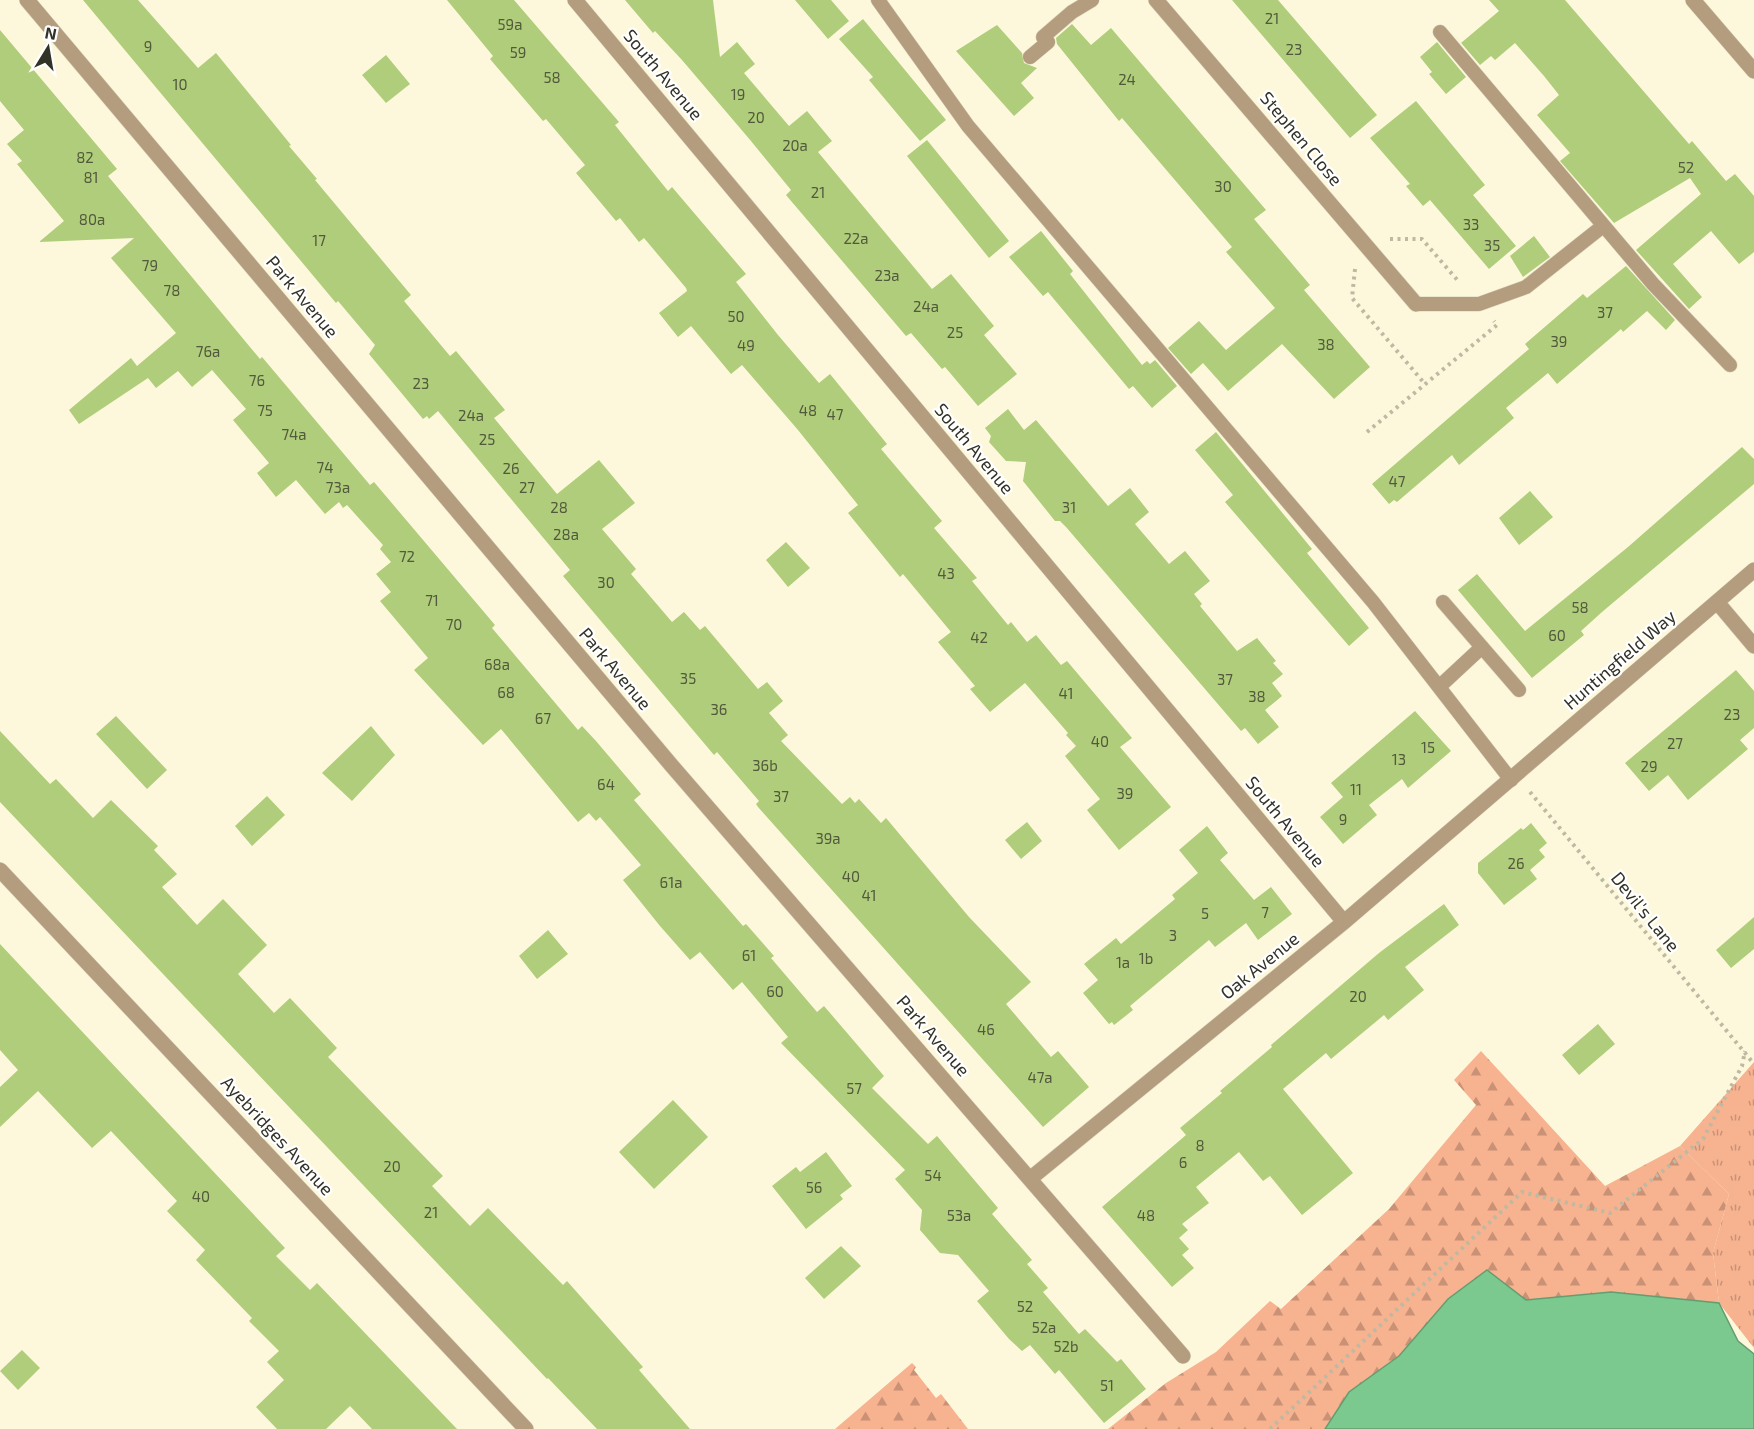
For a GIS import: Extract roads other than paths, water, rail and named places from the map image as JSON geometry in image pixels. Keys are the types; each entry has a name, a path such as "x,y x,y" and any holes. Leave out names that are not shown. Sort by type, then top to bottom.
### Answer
{"street":[{"name":"Park Avenue","path":"27,0 672,766 1183,1356"},
{"name":"South Avenue","path":"575,0 1344,922"},
{"name":"Stephen Close","path":"1156,0 1416,304"},
{"path":"1693,0 1754,71"},
{"name":"Huntingfield Way","path":"1514,777 1754,570"},
{"path":"1717,602 1754,646"},
{"name":"Oak Avenue","path":"1031,1178 1344,922 1514,777"},
{"name":"Ayebridges Avenue","path":"0,870 526,1429"}],"lane":[{"path":"878,0 968,126 1373,602 1514,777"},
{"path":"1030,57 1047,42 1043,37 1072,12 1092,0"},
{"path":"1440,32 1653,284 1730,365"},
{"path":"1416,304 1479,304 1527,286 1603,226"},
{"path":"1443,602 1519,690"},
{"path":"1440,686 1482,647"}]}
